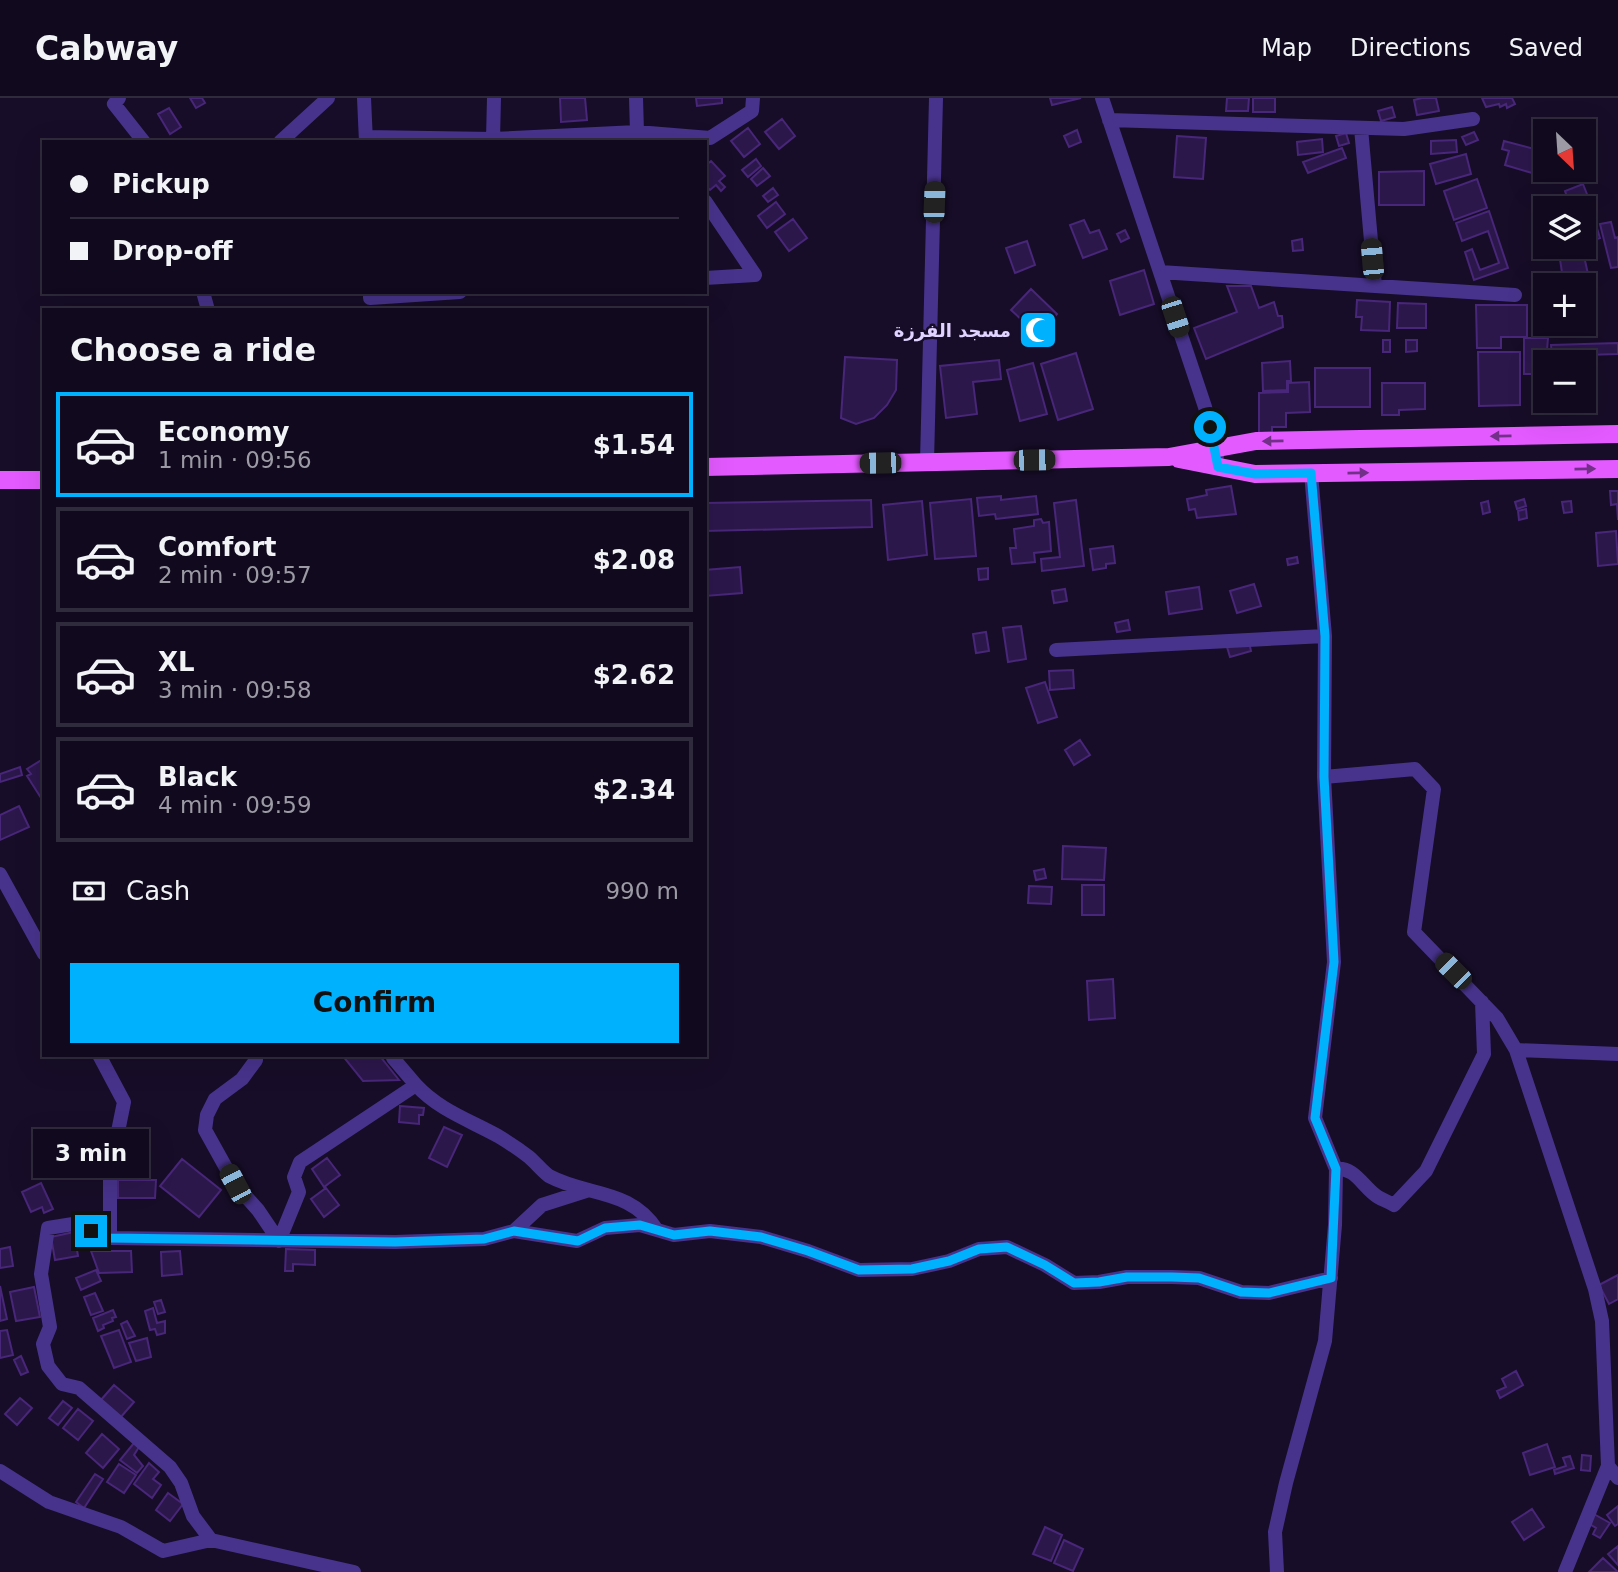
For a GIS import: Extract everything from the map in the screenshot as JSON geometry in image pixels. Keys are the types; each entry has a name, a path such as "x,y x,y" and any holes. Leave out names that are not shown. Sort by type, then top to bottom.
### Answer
{"main road":[{"path":"707,467 1169,457 1256,441 1618,434"},
{"path":"1169,457 1255,474 1618,468"},
{"path":"0,480 42,480"}],"street":[{"path":"119,98 114,104 142,140"},
{"path":"282,140 328,98"},
{"path":"365,98 366,139 493,139 637,132 700,140"},
{"path":"493,139 494,98"},
{"path":"636,98 637,132"},
{"path":"708,141 752,111 753,98"},
{"path":"927,462 936,98"},
{"path":"1102,98 1205,407 1218,467"},
{"path":"1109,120 1404,129 1473,119"},
{"path":"1361,128 1375,286"},
{"path":"707,204 755,275 707,278"},
{"path":"1160,272 1515,295"},
{"path":"370,294 370,298 430,294"},
{"path":"1277,1572 1275,1532 1325,1341 1336,1169 1315,1118 1334,962 1324,777 1325,636 1311,473"},
{"path":"1056,650 1325,636"},
{"path":"1324,777 1415,769 1434,789 1414,932 1497,1018 1516,1050 1595,1289 1602,1321 1608,1466 1565,1572"},
{"path":"0,874 42,950"},
{"path":"1336,1169 1352,1172 1377,1197 1394,1205 1426,1171 1484,1054 1482,1002"},
{"path":"1516,1050 1618,1054"},
{"path":"100,1057 124,1102 110,1171 110,1238"},
{"path":"256,1057 242,1079 215,1099 207,1115 205,1130 235,1184 258,1210 279,1241"},
{"path":"393,1057 427,1097 455,1115 498,1136 529,1157 547,1175 573,1186 628,1202 650,1218 657,1230"},
{"path":"279,1241 299,1192 294,1177 300,1162 416,1085"},
{"path":"514,1231 542,1205 590,1190"},
{"path":"211,1540 193,1516 181,1483 170,1467 79,1388 62,1384 48,1366 43,1344 50,1327 41,1274 48,1228 73,1224 110,1238 356,1242 484,1239 514,1231 578,1241 605,1228 640,1225 674,1235 710,1231 761,1237 859,1270 912,1269 949,1261 979,1249 1007,1247 1045,1265 1074,1283 1127,1277 1199,1278 1241,1292 1269,1293 1331,1278"},
{"path":"1608,1466 1618,1478"},
{"path":"0,1471 49,1502 121,1527 163,1550 211,1540 354,1572"}],"building":[{"path":"190,98 202,98 205,103 196,108"},
{"path":"560,98 585,98 587,120 561,122"},
{"path":"696,98 722,98 722,103 697,106"},
{"path":"1050,98 1081,98 1052,105"},
{"path":"1227,98 1249,98 1248,111 1226,111"},
{"path":"1253,98 1275,98 1275,112 1253,112"},
{"path":"1436,98 1439,111 1417,115 1414,100"},
{"path":"1482,98 1512,98 1515,104 1507,108 1506,104 1486,107"},
{"path":"1392,107 1395,117 1381,121 1378,111"},
{"path":"169,108 181,127 170,134 158,114"},
{"path":"782,119 795,136 779,149 765,132"},
{"path":"748,128 760,144 744,157 731,141"},
{"path":"1077,130 1081,142 1069,147 1064,136"},
{"path":"1474,132 1478,140 1466,145 1462,137"},
{"path":"1346,133 1349,143 1339,146 1336,136"},
{"path":"1177,136 1206,138 1203,179 1174,177"},
{"path":"1322,139 1323,152 1298,155 1297,142"},
{"path":"1456,140 1457,152 1431,154 1431,141"},
{"path":"1504,141 1533,149 1532,173 1505,165 1509,151 1502,149"},
{"path":"1342,148 1346,158 1308,173 1303,162"},
{"path":"1466,154 1471,174 1436,184 1430,164"},
{"path":"756,159 761,166 748,177 742,170"},
{"path":"711,161 725,176 719,181 725,187 721,191 716,185 710,190 707,187 707,164"},
{"path":"763,168 770,176 757,186 751,179"},
{"path":"1424,171 1424,205 1379,205 1379,172"},
{"path":"1477,179 1487,208 1454,220 1444,191"},
{"path":"1583,184 1588,196 1567,196 1565,191"},
{"path":"773,188 778,195 768,202 763,196"},
{"path":"776,202 785,214 767,228 758,216"},
{"path":"1489,211 1508,268 1474,280 1465,252 1472,249 1480,270 1499,263 1488,231 1462,241 1456,223"},
{"path":"793,219 807,238 789,251 775,232"},
{"path":"1084,220 1090,233 1099,230 1107,249 1083,258 1070,225"},
{"path":"1611,222 1615,238 1618,237 1618,267 1611,268 1600,224"},
{"path":"1125,230 1129,238 1121,242 1117,234"},
{"path":"1302,239 1303,250 1293,251 1292,241"},
{"path":"1027,241 1035,265 1015,273 1006,248"},
{"path":"1560,259 1585,259 1588,273 1562,273"},
{"path":"1144,270 1154,304 1120,315 1110,281"},
{"path":"1227,286 1251,286 1259,308 1274,302 1278,316 1282,316 1283,327 1206,359 1194,328 1237,312"},
{"path":"1031,289 1057,314 1038,335 1011,310"},
{"path":"1357,300 1390,302 1389,331 1361,330 1362,317 1356,317"},
{"path":"1398,303 1426,304 1426,328 1397,328"},
{"path":"1476,305 1527,305 1527,337 1501,337 1501,348 1477,348"},
{"path":"1524,338 1548,338 1547,350 1533,350 1533,374 1524,374"},
{"path":"1383,340 1390,340 1390,352 1383,352"},
{"path":"1406,340 1417,340 1417,351 1406,352"},
{"path":"1618,343 1618,354 1596,355 1596,350 1551,350 1551,345"},
{"path":"1478,352 1520,352 1520,405 1479,406"},
{"path":"1076,353 1093,409 1058,420 1041,364"},
{"path":"845,357 897,360 896,390 887,405 874,418 856,424 841,418"},
{"path":"999,360 1001,379 973,382 977,414 946,418 940,366"},
{"path":"1290,361 1291,381 1287,381 1287,390 1263,391 1262,363"},
{"path":"1033,363 1047,414 1020,421 1007,370"},
{"path":"1315,368 1370,368 1370,407 1315,407"},
{"path":"1309,382 1310,412 1286,413 1286,427 1272,427 1272,432 1259,433 1259,393 1288,392 1288,383"},
{"path":"1382,383 1425,383 1425,409 1399,410 1399,415 1382,415"},
{"path":"1231,486 1236,514 1197,518 1195,509 1189,510 1187,499 1207,495 1206,490"},
{"path":"1610,491 1618,491 1618,520 1617,504 1611,505"},
{"path":"1001,496 1001,500 1036,496 1038,514 996,519 995,514 979,516 977,498"},
{"path":"971,499 976,556 935,559 930,503"},
{"path":"1524,499 1526,506 1517,509 1515,502"},
{"path":"871,500 872,527 707,531 707,503"},
{"path":"1076,500 1084,566 1042,571 1041,559 1060,557 1054,503"},
{"path":"922,501 927,555 888,560 883,505"},
{"path":"1488,501 1490,512 1483,514 1481,503"},
{"path":"1571,501 1572,512 1564,513 1562,502"},
{"path":"1526,509 1527,518 1519,520 1518,511"},
{"path":"1041,519 1043,523 1049,522 1051,551 1034,553 1035,562 1012,564 1010,548 1016,548 1014,529 1034,526 1034,520"},
{"path":"1616,531 1618,564 1598,566 1596,533"},
{"path":"1113,546 1115,563 1093,570 1090,549"},
{"path":"1297,557 1298,563 1288,565 1287,559"},
{"path":"740,567 742,593 707,596 707,570"},
{"path":"988,568 988,579 979,580 978,569"},
{"path":"1254,584 1261,606 1237,613 1230,591"},
{"path":"1199,587 1202,609 1169,614 1166,592"},
{"path":"1065,589 1067,601 1054,603 1052,591"},
{"path":"1128,620 1130,630 1117,632 1115,623"},
{"path":"1021,626 1026,659 1008,662 1003,628"},
{"path":"986,632 989,651 976,653 973,634"},
{"path":"1249,642 1251,651 1230,657 1227,647"},
{"path":"1073,670 1074,688 1050,690 1049,671"},
{"path":"1045,682 1057,717 1038,723 1026,688"},
{"path":"1080,740 1090,755 1074,765 1065,750"},
{"path":"42,760 42,799 27,776 31,774 27,769"},
{"path":"20,767 22,775 0,782 0,774"},
{"path":"19,806 29,827 0,840 0,815"},
{"path":"1063,846 1106,848 1104,880 1062,879"},
{"path":"1044,869 1046,878 1036,880 1034,871"},
{"path":"1082,885 1104,885 1104,915 1082,915"},
{"path":"1029,886 1052,887 1051,904 1028,903"},
{"path":"1113,979 1115,1018 1089,1020 1087,981"},
{"path":"344,1057 381,1057 399,1080 363,1081"},
{"path":"400,1106 424,1108 423,1115 419,1115 419,1124 399,1122"},
{"path":"444,1127 462,1135 447,1167 429,1158"},
{"path":"327,1158 340,1175 324,1187 312,1169"},
{"path":"182,1159 221,1190 199,1217 160,1186"},
{"path":"118,1180 156,1180 155,1198 118,1198"},
{"path":"41,1183 53,1209 44,1213 42,1207 31,1212 22,1192"},
{"path":"326,1188 339,1205 324,1217 311,1199"},
{"path":"74,1232 78,1256 55,1260 51,1237"},
{"path":"10,1247 13,1266 0,1268 0,1249"},
{"path":"286,1249 315,1250 315,1265 293,1264 293,1271 285,1271"},
{"path":"91,1251 131,1251 132,1272 99,1273"},
{"path":"180,1251 182,1274 162,1276 161,1252"},
{"path":"96,1270 101,1281 81,1290 76,1278"},
{"path":"1618,1275 1618,1299 1609,1304 1599,1285"},
{"path":"0,1286 7,1319 0,1321"},
{"path":"34,1287 40,1317 16,1321 10,1292"},
{"path":"95,1293 103,1311 91,1315 84,1297"},
{"path":"161,1300 165,1312 158,1314 154,1302"},
{"path":"153,1308 157,1323 165,1321 165,1333 157,1335 155,1329 150,1330 145,1311"},
{"path":"113,1310 116,1317 98,1331 93,1318"},
{"path":"127,1321 135,1336 127,1339 121,1324"},
{"path":"7,1330 13,1355 0,1358 0,1331"},
{"path":"119,1330 131,1362 114,1368 101,1336"},
{"path":"147,1338 151,1357 136,1361 129,1343"},
{"path":"21,1356 28,1372 21,1375 14,1360"},
{"path":"1516,1371 1523,1385 1500,1398 1497,1391 1506,1387 1502,1379"},
{"path":"114,1385 134,1402 120,1418 100,1401"},
{"path":"20,1398 32,1408 17,1425 5,1414"},
{"path":"63,1401 72,1408 58,1425 49,1418"},
{"path":"78,1409 93,1421 78,1440 63,1428"},
{"path":"102,1434 119,1449 103,1468 86,1453"},
{"path":"134,1443 139,1447 134,1455 143,1466 137,1473 120,1460"},
{"path":"1547,1444 1555,1467 1530,1475 1523,1453"},
{"path":"1582,1455 1591,1456 1590,1471 1581,1470"},
{"path":"1570,1456 1574,1468 1555,1474 1554,1470 1566,1466 1563,1458"},
{"path":"149,1463 159,1472 153,1479 161,1485 152,1498 134,1484"},
{"path":"119,1464 136,1475 124,1493 107,1482"},
{"path":"95,1474 103,1479 84,1508 76,1502"},
{"path":"168,1493 183,1504 170,1521 156,1510"},
{"path":"1618,1506 1618,1524 1615,1526 1607,1515"},
{"path":"1532,1509 1544,1527 1524,1540 1512,1522"},
{"path":"1592,1513 1610,1523 1600,1538 1593,1534 1596,1528 1586,1522"},
{"path":"1045,1527 1062,1535 1051,1561 1033,1554"},
{"path":"1064,1540 1083,1549 1073,1571 1054,1563"},
{"path":"1618,1546 1618,1565 1608,1554"},
{"path":"1603,1558 1618,1572 1589,1572"}],"place":[{"name":"مسجد الفرزة","path":"1038,330"}],"route":[{"path":"91,1231 110,1238 395,1242 484,1239 514,1231 578,1241 605,1228 640,1225 674,1235 710,1231 761,1237 859,1270 912,1269 949,1261 979,1249 1007,1247 1045,1265 1074,1283 1127,1277 1199,1278 1241,1292 1269,1293 1331,1278 1336,1169 1315,1118 1334,962 1324,777 1325,636 1311,473 1255,474 1218,467 1210,427"}]}
